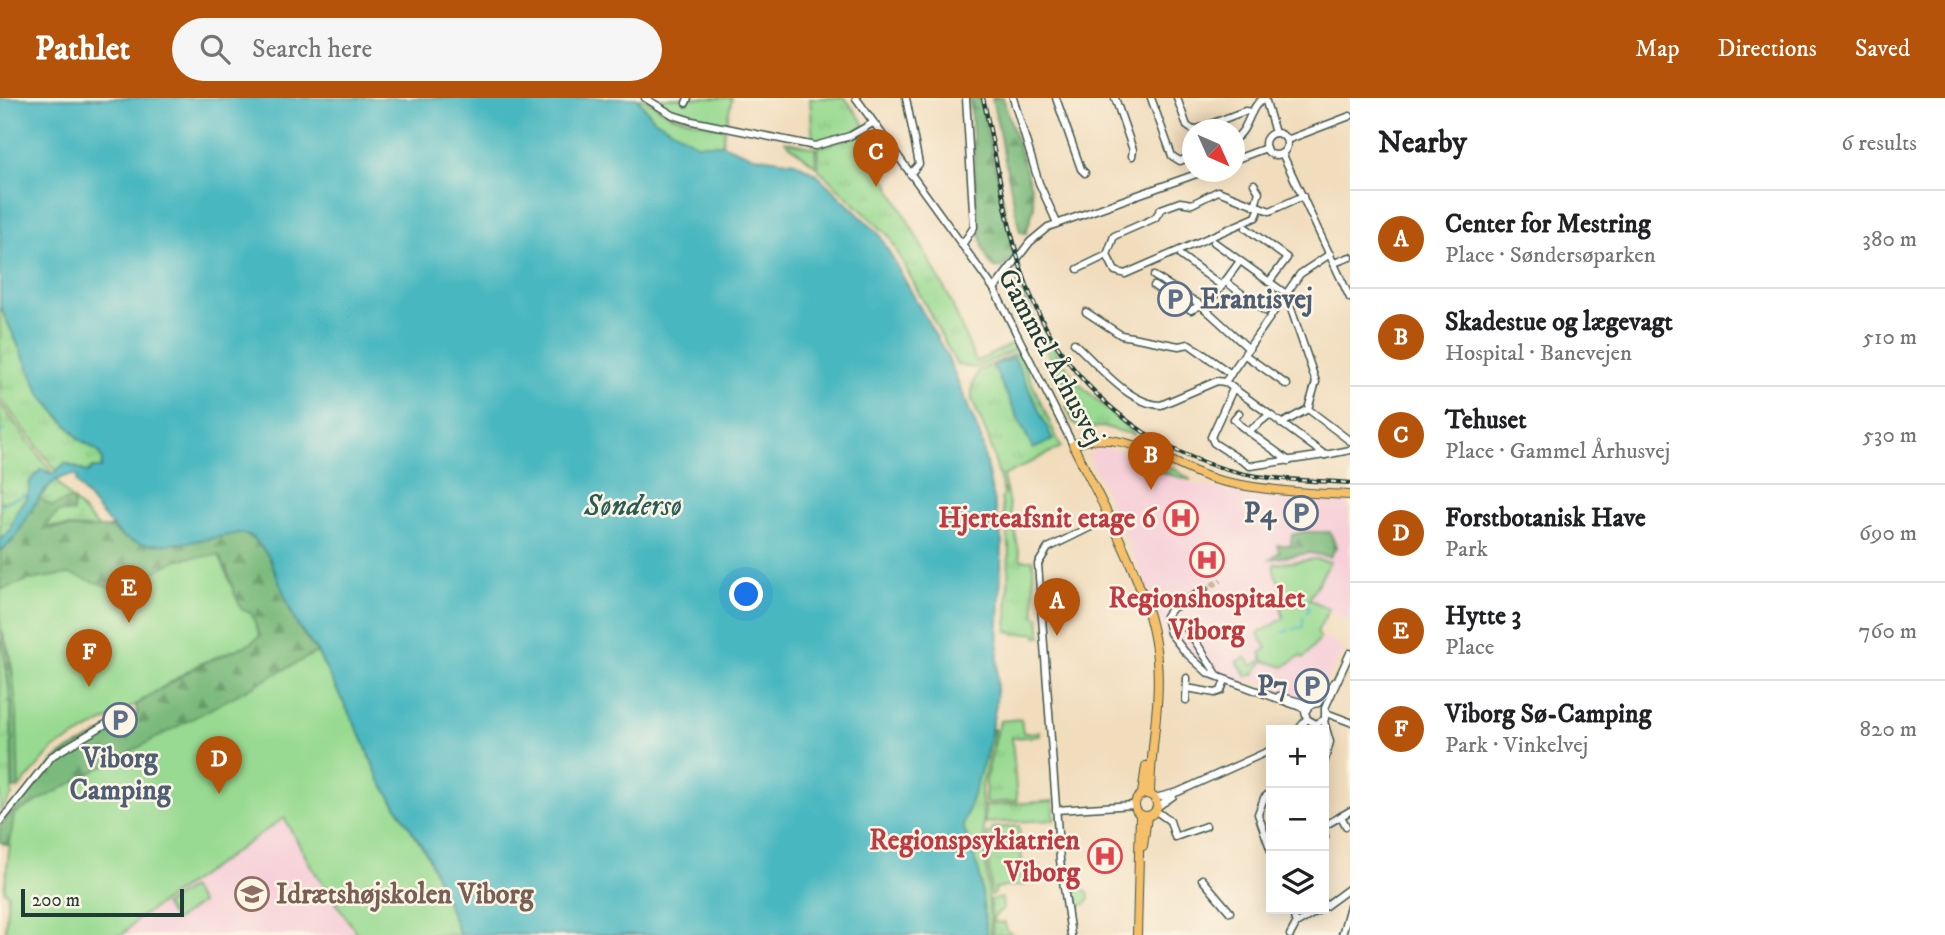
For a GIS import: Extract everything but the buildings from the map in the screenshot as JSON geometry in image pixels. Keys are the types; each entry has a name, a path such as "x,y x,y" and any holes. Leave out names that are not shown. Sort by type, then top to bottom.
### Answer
{"main road":[{"path":"1073,445 1087,440 1112,439 1224,482 1294,492 1350,495"},
{"name":"Gammel Århusvej","path":"1073,445 1136,581 1151,622 1157,660 1152,801"},
{"path":"1143,816 1134,805 1152,801"},
{"path":"1137,935 1138,869 1143,816 1152,801"}],"street":[{"path":"645,98 665,111 692,121 816,146 850,136 873,123"},
{"name":"Gammel Århusvej","path":"856,98 994,289 1073,445"},
{"path":"906,98 919,164 910,174"},
{"path":"962,245 974,228 966,98"},
{"path":"1013,98 1039,183 1057,223"},
{"path":"1056,98 1081,169 1086,173"},
{"path":"1115,98 1133,150 1132,156"},
{"path":"1151,98 1172,156 1182,160"},
{"path":"1177,98 1184,119"},
{"path":"1245,128 1252,112 1265,98"},
{"path":"1265,98 1275,133 1287,140"},
{"path":"1224,119 1245,111 1252,112"},
{"path":"1287,140 1350,116"},
{"path":"1275,133 1266,138 1266,148 1271,154 1282,153 1287,148 1287,140"},
{"path":"1245,156 1266,148"},
{"path":"1282,153 1350,296"},
{"path":"994,289 1039,232 1057,223 1182,179"},
{"path":"1254,184 1259,192 1257,206 1256,217 1125,274 1115,271 1108,255 1114,236 1155,218 1161,209 1180,202 1192,204 1218,191 1257,206 1270,211 1303,196"},
{"path":"1246,228 1287,258 1269,282"},
{"path":"1214,242 1286,294 1316,382 1308,409 1281,424"},
{"path":"1225,382 1304,270 1330,254"},
{"path":"1078,269 1108,255"},
{"path":"1181,256 1265,311"},
{"path":"1334,263 1350,257"},
{"path":"1154,286 1191,310 1203,307 1240,261"},
{"path":"1154,276 1203,307 1247,352 1287,385"},
{"path":"1086,312 1121,335 1179,346 1189,344 1231,374"},
{"path":"1074,343 1120,385 1153,405 1161,405 1217,381 1225,382 1325,455"},
{"path":"1233,389 1211,433 1214,443 1250,466 1350,450"},
{"path":"1308,409 1350,441"},
{"path":"1239,413 1234,419 1289,461"},
{"path":"1248,432 1269,415"},
{"path":"1071,935 1056,810 1038,564 1042,553 1107,519"},
{"path":"1204,590 1171,609 1166,623 1185,652 1205,671 1222,679 1326,711 1350,722"},
{"path":"1184,624 1222,679 1221,691 1215,693 1187,688"},
{"path":"1317,724 1326,711 1350,653"},
{"path":"1205,671 1206,657"},
{"path":"1341,671 1350,673"},
{"path":"1311,706 1341,671"},
{"path":"1186,700 1187,678"},
{"path":"1311,706 1317,724"},
{"path":"0,822 52,756 121,715"},
{"path":"1206,826 1175,837 1170,821 1152,801 1266,752"},
{"path":"1266,796 1258,814 1266,836"},
{"path":"1056,810 1134,805"},
{"path":"1329,825 1350,811"},
{"path":"1341,816 1346,826"},
{"path":"1202,879 1230,912"},
{"path":"1329,903 1350,888"},
{"path":"1339,895 1350,898"},
{"path":"1342,935 1350,906"},
{"path":"1293,914 1296,924"},
{"path":"1290,935 1296,924 1312,914"}],"shaded area":[{"path":"1101,446 1141,458 1164,473 1195,485 1283,500 1347,502 1350,531 1350,622 1329,612 1318,634 1344,648 1319,694 1303,699 1253,680 1224,686 1196,670 1165,637 1136,561 1088,454"},
{"name":"Idrætshøjskolen Viborg","path":"284,818 312,868 358,935 122,935 138,919"}],"green space":[{"path":"638,98 643,98 670,115 725,129 722,144 697,145 654,119"},
{"path":"649,98 732,98 726,125 673,113"},
{"path":"810,98 845,98 865,125 846,136 813,144"},
{"path":"969,98 980,98 1015,256 1003,267 994,268 986,256 981,237"},
{"path":"992,98 1003,98 1031,187 1034,207 1026,233 1020,232"},
{"path":"861,134 948,295 976,362 1014,343 1016,349 975,368 957,365 889,236 819,170 817,148"},
{"path":"784,141 815,148 816,166"},
{"path":"1018,277 1038,328 1032,333 1013,297"},
{"path":"0,306 41,395 79,439 99,452 101,468 92,468 88,473 76,467 57,472 0,398"},
{"path":"1049,340 1075,380 1135,435 1105,427 1082,428 1073,422 1066,407 1076,399 1053,365 1044,343"},
{"path":"1018,352 1061,447 1003,476 1021,560 1033,560 1035,615 1039,618 1041,637 1036,637 1036,633 1015,634 1007,631 1009,545 1001,498 1004,494 988,437 972,400 972,386 978,371"},
{"path":"0,403 53,474 43,470 29,485 29,494 0,503"},
{"path":"1141,458 1176,470 1191,480 1164,473"},
{"path":"56,480 71,499 52,506 39,498"},
{"path":"29,494 21,504 10,530 0,540 0,503"},
{"path":"39,498 52,506 65,499 74,501 73,513 53,528 111,528 125,538 152,543 240,533 261,546 275,570 295,621 317,652 460,935 325,708 122,935 5,935 8,893 4,891 10,846 0,842 0,826 59,755 137,715 136,705 199,665 249,644 226,567 124,593 70,574 29,580 0,590 0,551 12,542"},
{"path":"74,501 99,528 48,526 48,522 59,512 73,513"},
{"path":"1302,532 1330,532 1336,547 1330,557 1309,553 1271,559 1280,551 1277,545 1291,545 1292,535"},
{"path":"219,555 241,609 251,613 260,636 249,644 199,664 128,709 54,748 19,788 17,713 11,657 0,625 0,590 29,580 70,574 121,591 178,559"},
{"path":"1316,559 1330,562 1309,599 1329,609 1317,632 1320,638 1304,658 1300,656 1284,667 1264,661 1254,674 1247,676 1237,662 1246,657 1252,666 1263,659 1260,653 1267,648 1258,634 1284,618 1281,609 1282,591 1274,572 1274,564"},
{"path":"0,625 11,665 16,705 19,788 13,789 11,703"},
{"path":"0,639 6,658 11,703 12,795 0,811"},
{"path":"317,652 363,740 379,779 428,856 460,935 358,935 312,868 284,818 138,919 122,935 5,935 8,893 4,891 14,814"},
{"path":"1021,719 1023,733 1040,732 1040,736 1012,738 1017,801 985,803 986,779 1000,721"},
{"path":"993,729 981,790 991,935 987,935 979,872 963,826"},
{"path":"1053,801 1054,820 985,823 985,806"},
{"path":"1019,826 1024,885 995,888 995,894 991,895 987,834 993,833 992,828"},
{"path":"190,888 201,903 175,921 164,905"},
{"path":"1081,889 1087,891 1087,903 1081,905 1075,903 1073,897 1075,891"},
{"path":"1002,898 1003,909 994,916 994,922 1005,923 1006,930 1013,935 993,935 990,900"}],"water":[{"name":"Søndersø","path":"0,98 637,98 654,119 697,144 722,144 752,156 795,162 815,173 879,234 947,356 981,438 1002,543 996,704 987,751 963,826 979,872 987,935 460,935 428,856 379,779 363,740 317,652 295,621 269,557 253,537 240,533 198,541 138,543 127,539 115,529 76,482 78,477 73,475 60,478 49,485 19,532 0,551 0,540 10,530 17,510 28,497 30,481 41,470 53,474 65,463 88,473 92,468 101,468 102,460 99,452 79,439 41,395 0,306"},
{"path":"1014,357 1053,440 1033,449 993,366"}],"waterway":[{"path":"0,432 6,429"},
{"path":"0,505 28,493"},
{"path":"1298,594 1300,602"},
{"path":"1306,604 1309,608 1307,613"},
{"path":"1293,629 1303,627 1303,616"},
{"path":"1283,632 1289,630"}],"tunnel":[{"path":"1204,590 1221,580"}],"railway":[{"path":"983,98 1009,222 1030,294 1046,327 1089,386 1115,411 1144,432 1175,450 1209,464 1257,476 1350,483"}],"place":[{"name":"Tehuset","path":"876,187"},
{"name":"Erantisvej","path":"1175,299"},
{"name":"Skadestue og lægevagt","path":"1151,490"},
{"name":"P4","path":"1301,513"},
{"name":"Hjerteafsnit etage 6","path":"1181,518"},
{"name":"Regionshospitalet Viborg","path":"1207,560"},
{"name":"Hytte 3","path":"129,623"},
{"name":"Center for Mestring","path":"1057,636"},
{"name":"P7","path":"1312,686"},
{"name":"Viborg Sø-Camping","path":"89,687"},
{"name":"Viborg Camping","path":"120,720"},
{"name":"Forstbotanisk Have","path":"219,794"},
{"name":"Regionspsykiatrien Viborg","path":"1105,856"},
{"name":"Idrætshøjskolen Viborg","path":"252,894"}]}
